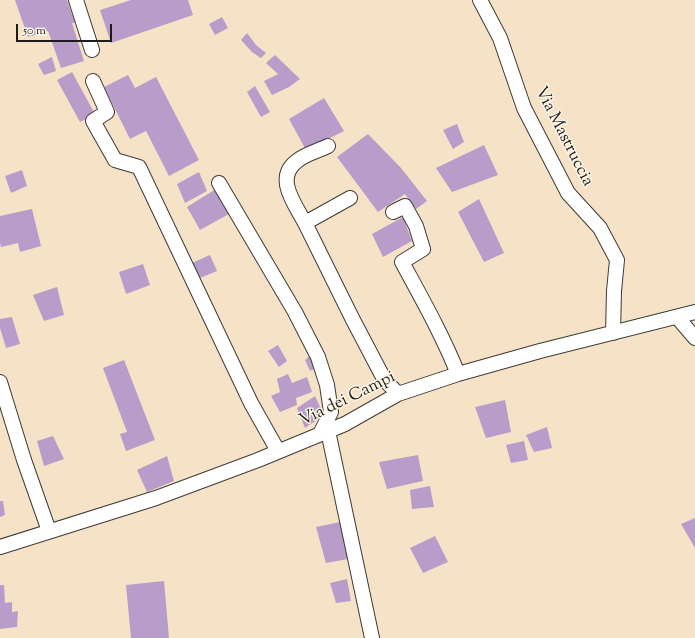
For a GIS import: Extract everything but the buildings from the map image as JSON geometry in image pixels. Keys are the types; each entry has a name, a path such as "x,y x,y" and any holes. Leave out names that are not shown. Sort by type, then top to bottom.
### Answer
{"street":[{"path":"76,0 92,50"},
{"name":"Via Mastruccia","path":"480,0 500,38 524,108 568,193 600,228 617,260 614,291 613,333"},
{"path":"93,81 107,112 93,121 115,160 139,167 252,403 278,451"},
{"path":"328,146 297,160 287,171 286,187 384,379 398,394"},
{"path":"219,183 295,312 318,357 327,385 331,412 324,433 372,638"},
{"path":"305,224 350,198"},
{"path":"393,212 405,206 416,226 423,249 402,262 429,312 458,374"},
{"name":"Via dei Campi","path":"0,547 156,498 345,424 398,394 458,374 540,351 695,312"},
{"path":"677,317 695,338"},
{"path":"0,382 24,460 49,531"}]}
